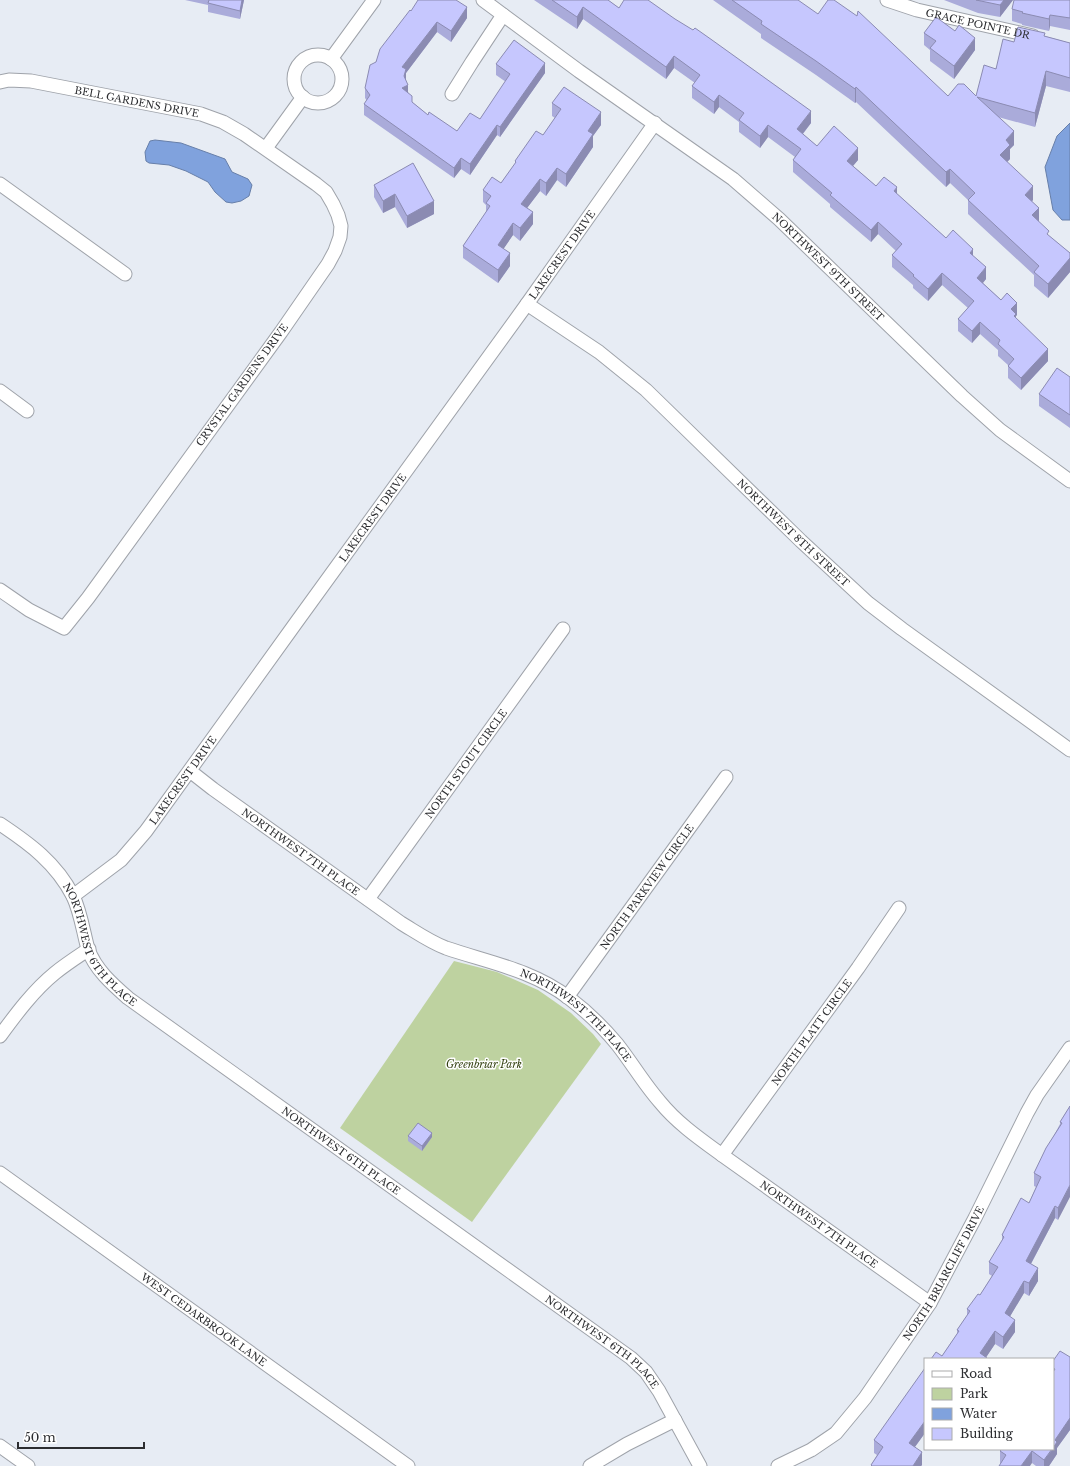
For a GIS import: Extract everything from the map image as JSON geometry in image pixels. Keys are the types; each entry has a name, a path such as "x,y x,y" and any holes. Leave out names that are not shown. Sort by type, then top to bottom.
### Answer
{"street":[{"path":"331,59 374,0"},
{"name":"NORTHWEST 9TH STREET","path":"483,0 575,68 733,179 803,242 967,401 1005,434 1070,481"},
{"name":"GRACE POINTE DR","path":"887,0 917,10 1048,39"},
{"path":"452,94 503,15"},
{"path":"312,56 323,56 331,59 339,68 342,77 340,90 335,97 326,102 316,103 308,101 296,88 294,81 296,69 302,61 312,56"},
{"name":"BELL GARDENS DRIVE","path":"0,82 9,80 31,81 201,114 223,122 266,148"},
{"path":"266,148 303,97"},
{"name":"LAKECREST DRIVE","path":"73,896 107,872 134,847 528,304 655,124"},
{"name":"CRYSTAL GARDENS DRIVE","path":"0,590 29,610 64,628 102,580 281,332 335,251 340,237 341,226 338,215 326,192 266,148"},
{"path":"0,184 124,274"},
{"name":"NORTHWEST 8TH STREET","path":"528,304 599,352 646,390 801,541 868,603 889,620 1070,750"},
{"path":"0,391 27,411"},
{"name":"NORTH STOUT CIRCLE","path":"368,899 563,629"},
{"name":"NORTHWEST 7TH PLACE","path":"190,771 401,923 426,938 445,947 505,966 527,975 567,997 595,1020 616,1043 660,1103 691,1132 930,1303"},
{"name":"NORTH PARKVIEW CIRCLE","path":"567,997 726,776"},
{"name":"NORTHWEST 6TH PLACE","path":"0,824 29,844 47,859 58,873 73,896 84,929 88,950 98,968 112,984 128,998 631,1358 646,1372 659,1391 700,1466"},
{"name":"NORTH PLATT CIRCLE","path":"722,1155 849,981 899,908"},
{"path":"0,1036 29,999 44,983 60,969 88,950"},
{"name":"NORTH BRIARCLIFF DRIVE","path":"778,1466 811,1450 836,1433 864,1398 930,1303 975,1218 1027,1113 1041,1089 1070,1048"},
{"name":"WEST CEDARBROOK LANE","path":"0,1173 408,1466"},
{"path":"590,1466 628,1444 676,1420"},
{"path":"0,1446 28,1466"}],"green space":[{"name":"Greenbriar Park","path":"454,961 497,972 538,990 571,1013 593,1034 601,1044 472,1222 340,1128"}],"water":[{"path":"1070,123 1070,220 1062,220 1053,210 1045,167 1057,136"},
{"path":"155,140 181,143 225,159 232,172 248,179 252,185 249,196 241,201 232,203 226,202 215,192 208,182 186,171 169,165 149,163 146,161 145,152 150,141"}],"building":[{"path":"209,0 242,0 240,11 208,3"},
{"path":"418,0 456,0 467,7 451,31 437,22 402,67 406,69 404,76 408,85 402,88 412,96 412,102 428,115 429,112 457,131 470,113 480,119 510,74 496,64 514,40 545,63 500,127 497,125 470,164 461,158 454,168 364,104 370,95 365,88 370,65 376,62 380,49 410,10 411,11"},
{"path":"552,0 608,0 619,8 624,0 648,0 693,30 695,28 811,111 797,129 817,146 834,126 858,148 847,161 876,186 884,177 897,187 894,191 946,238 953,230 973,249 970,253 986,267 977,278 1001,300 1007,293 1017,303 1011,309 1016,314 1014,316 1048,349 1021,378 1008,366 1014,359 998,344 1000,340 980,322 972,331 958,319 974,301 942,273 928,289 913,276 914,275 892,255 902,244 878,222 871,230 830,195 832,193 793,160 801,149 768,125 760,136 739,120 744,113 719,95 714,102 692,86 700,75 674,56 666,67 583,7 577,17"},
{"path":"732,0 798,0 818,14 828,0 834,0 857,16 858,11 948,96 958,84 964,84 976,96 984,65 996,69 1003,39 1014,42 1018,27 1045,33 1044,36 1070,43 1070,78 1046,71 1035,113 977,97 1014,131 1006,140 1010,145 1000,155 1033,186 1025,195 1039,208 1032,215 1049,231 1047,234 1070,253 1070,258 1048,284 1034,272 1039,266 968,200 975,193 950,169 946,172 856,87 855,89 761,24 762,21"},
{"path":"976,0 1004,0 1000,5"},
{"path":"1014,0 1070,0 1070,18 1050,15 1049,19 1022,13 1023,12 1012,9"},
{"path":"936,17 955,31 959,25 975,38 954,66 930,48 936,41 924,33"},
{"path":"564,87 601,112 588,131 593,134 566,174 557,168 546,183 540,179 521,204 533,212 520,228 513,223 498,245 510,253 498,270 463,246 490,206 486,203 491,196 483,190 492,177 501,183 536,131 543,135 561,109 552,103"},
{"path":"413,163 434,201 407,216 395,194 383,201 374,185"},
{"path":"1057,368 1070,377 1070,415 1039,394"},
{"path":"1070,1106 1070,1185 1058,1208 1055,1206 1026,1261 1038,1268 1029,1283 1024,1281 1005,1313 1015,1320 1003,1337 995,1331 980,1353 987,1358 932,1358 936,1352 942,1356 959,1331 957,1330 970,1311 967,1309 978,1294 980,1295 998,1267 989,1262 1004,1237 1002,1235 1021,1198 1029,1203 1041,1177 1034,1173 1046,1148 1062,1123 1060,1122"},
{"path":"418,1123 432,1133 422,1146 408,1136"},
{"path":"1060,1351 1070,1357 1070,1418 1055,1440 1057,1442 1054,1446 1055,1369 1054,1360"},
{"path":"924,1369 924,1422 909,1443 922,1452 913,1466 872,1466 871,1465 883,1447 874,1440"},
{"path":"1051,1450 1044,1460 1032,1451 1021,1466 999,1466 1006,1455 1000,1451"}]}
